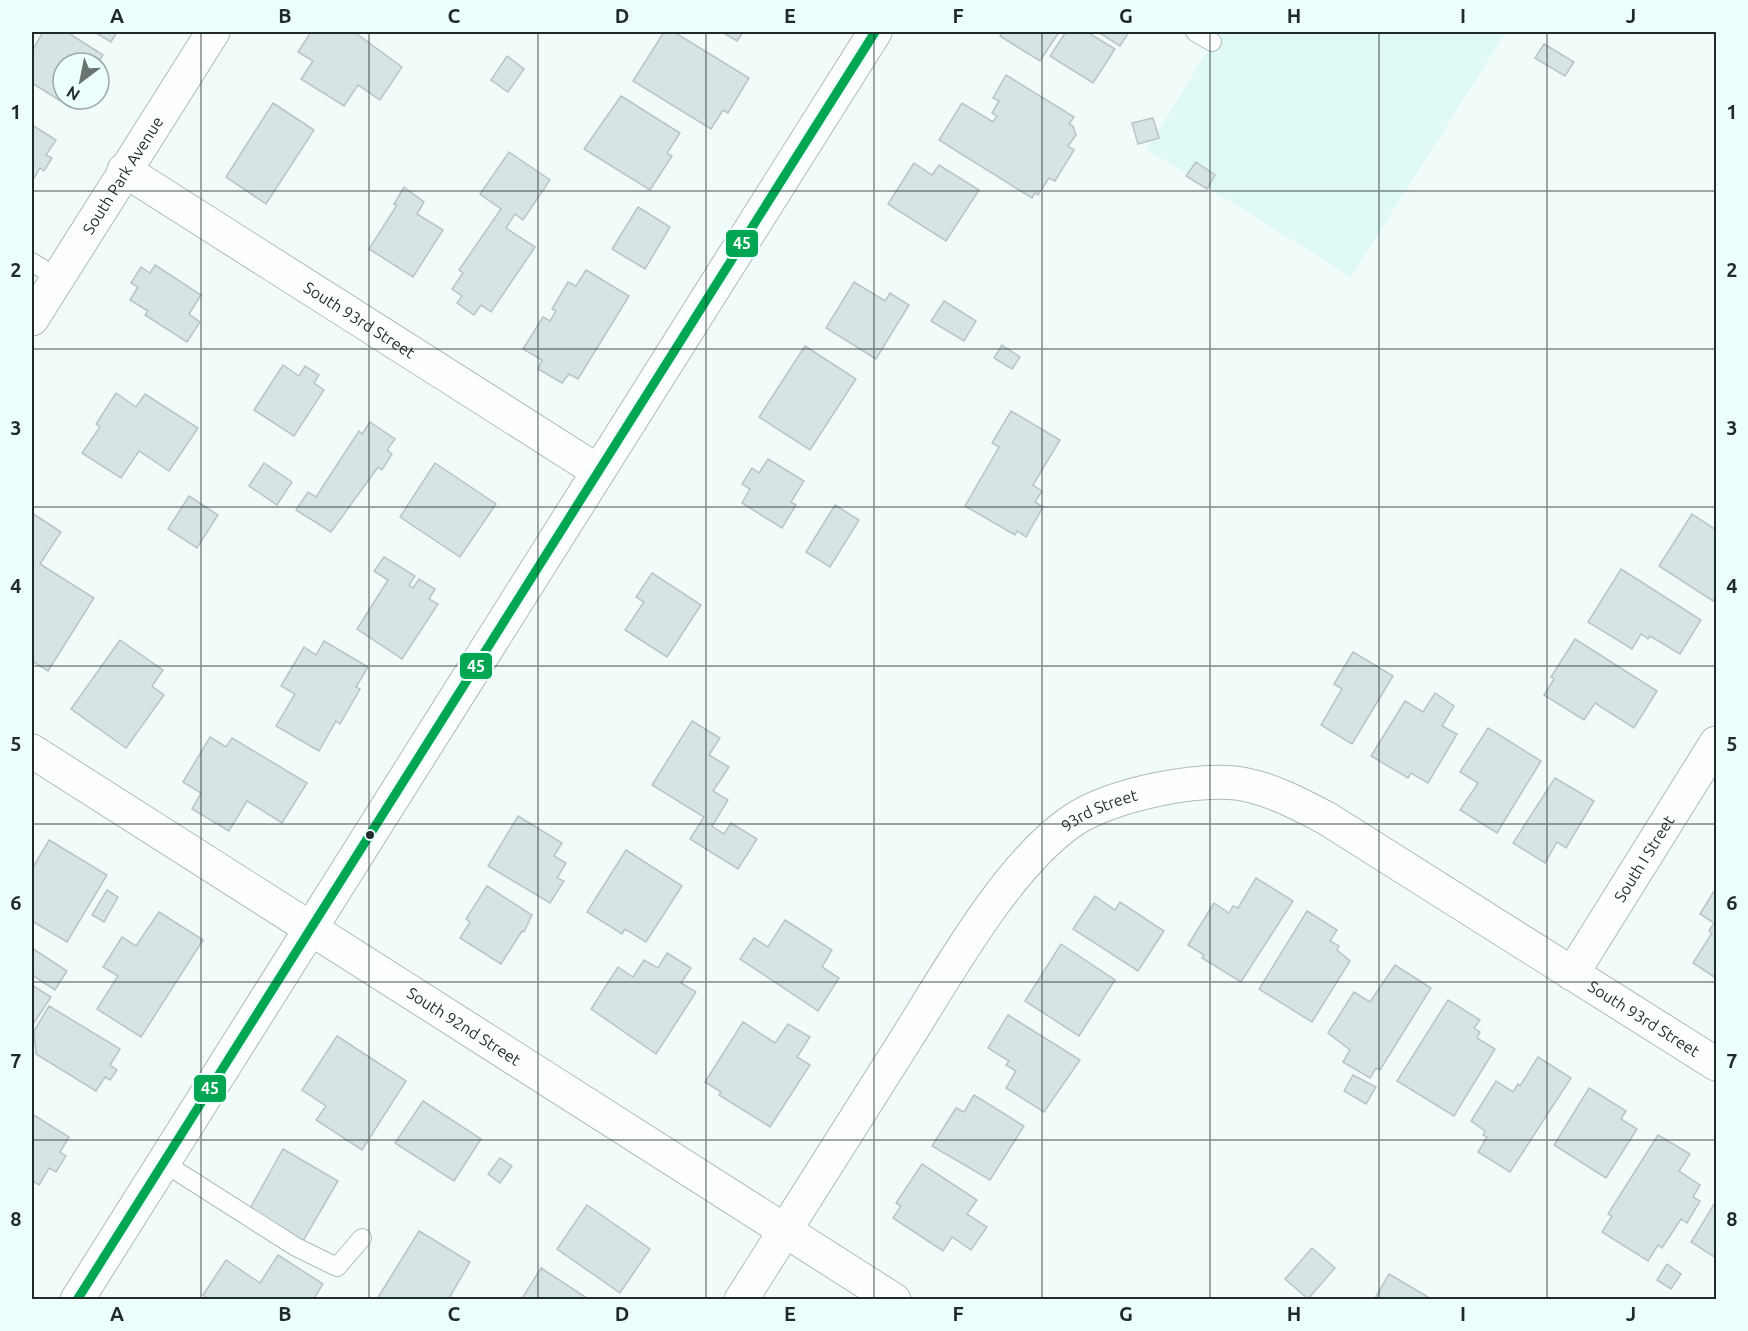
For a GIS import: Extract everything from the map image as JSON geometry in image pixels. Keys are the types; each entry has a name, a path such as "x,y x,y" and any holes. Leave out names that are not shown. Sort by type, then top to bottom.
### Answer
{"street":[{"name":"South Park Avenue","path":"32,319 44,270 124,170 213,32"},
{"path":"78,1299 312,929 596,470 875,32"},
{"name":"South 93rd Street","path":"124,170 596,470"},
{"name":"South I Street","path":"1572,974 1716,742"},
{"name":"South 92nd Street","path":"32,752 894,1299"},
{"name":"93rd Street","path":"741,1299 941,983 1007,886 1041,846 1073,820 1108,803 1145,792 1194,784 1245,784 1285,797 1326,818 1572,974"},
{"name":"South 93rd Street","path":"1572,974 1716,1064"}],"lane":[{"path":"1195,32 1212,42"},
{"path":"164,1163 296,1247 337,1267 362,1238"}],"shaded area":[{"path":"1189,32 1506,32 1351,277 1147,149 1211,46"}],"building":[{"path":"43,32 67,32 97,51 51,51 51,95 32,83 32,51"},
{"path":"94,32 117,32 111,42"},
{"path":"311,32 354,32 402,67 380,100 358,85 344,106 301,79 313,61 298,52"},
{"path":"664,32 674,32 749,78 728,113 723,110 711,129 633,81"},
{"path":"722,32 743,32 737,41"},
{"path":"1003,32 1059,32 1040,61 1000,36"},
{"path":"1066,32 1087,32 1115,49 1093,83 1050,56"},
{"path":"1098,32 1129,32 1120,46"},
{"path":"1544,44 1574,62 1565,76 1535,58"},
{"path":"507,56 524,69 508,92 491,80"},
{"path":"1006,75 1074,117 1069,124 1073,126 1076,135 1068,146 1074,150 1055,181 1049,178 1038,195 1035,193 1032,198 939,140 962,103 993,122 997,116 992,113 999,101 993,98"},
{"path":"621,96 680,133 667,153 672,156 650,190 584,149"},
{"path":"273,103 314,130 266,204 226,177"},
{"path":"1153,118 1159,138 1138,144 1132,123"},
{"path":"32,125 56,140 46,155 52,158 44,171 40,168 32,181"},
{"path":"509,152 550,180 523,220 515,214 506,228 535,247 491,312 481,305 474,315 457,303 462,296 452,289 463,273 459,270 501,209 480,194"},
{"path":"1196,162 1215,175 1207,189 1186,176"},
{"path":"914,163 932,175 939,165 979,190 946,241 888,204"},
{"path":"404,187 424,202 417,214 443,230 413,277 369,249 397,205 394,204"},
{"path":"638,207 670,227 645,269 612,249"},
{"path":"155,265 201,295 189,314 200,322 187,342 145,315 148,311 130,300 138,287 131,283 141,267 150,273"},
{"path":"586,270 629,296 578,379 569,374 562,383 538,369 542,360 523,349 543,317 550,321 556,311 552,309 568,282 576,286"},
{"path":"854,282 885,301 890,293 909,305 876,359 826,328"},
{"path":"944,301 976,321 964,341 931,321"},
{"path":"1002,345 1020,357 1012,369 994,358"},
{"path":"805,346 856,379 810,450 759,417"},
{"path":"283,365 299,376 305,366 319,375 314,383 324,390 294,436 254,410"},
{"path":"116,393 136,407 145,394 198,428 169,471 139,451 121,478 82,453 100,427 96,424"},
{"path":"1011,411 1060,440 1033,485 1042,491 1035,502 1043,507 1026,537 1017,531 1015,535 965,506 999,447 992,443"},
{"path":"370,422 395,439 387,450 392,454 382,470 378,467 331,532 296,510 308,492 316,497 359,431 362,434"},
{"path":"768,459 804,481 791,502 796,505 782,528 742,503 750,489 742,484 752,468 759,473"},
{"path":"264,463 292,482 277,505 249,486"},
{"path":"435,463 496,504 460,557 400,517"},
{"path":"189,496 218,515 197,548 168,529"},
{"path":"835,505 859,520 830,567 806,552"},
{"path":"32,513 61,532 40,564 94,598 48,671 32,661"},
{"path":"1692,514 1716,530 1716,596 1713,601 1659,566"},
{"path":"384,557 415,576 409,585 413,588 419,579 435,589 429,599 438,604 402,659 357,629 388,580 374,571"},
{"path":"1621,569 1701,620 1680,654 1650,636 1648,639 1641,634 1632,649 1588,622"},
{"path":"652,573 701,605 667,657 625,630 644,602 636,597"},
{"path":"1575,639 1657,691 1634,728 1595,703 1584,720 1544,695 1554,679 1551,677"},
{"path":"120,640 163,670 152,686 164,695 126,748 71,709"},
{"path":"324,641 368,667 356,687 360,689 340,724 336,721 319,751 276,726 295,694 281,686 304,647 316,655"},
{"path":"1353,652 1393,676 1352,744 1321,725 1342,689 1334,684"},
{"path":"1435,693 1454,706 1442,726 1457,734 1428,783 1411,773 1408,778 1371,756 1405,701 1423,712"},
{"path":"692,721 720,738 709,755 729,767 713,791 728,800 712,826 724,834 731,823 757,839 738,869 690,839 704,817 652,785"},
{"path":"1488,728 1541,761 1497,833 1460,810 1478,783 1460,772"},
{"path":"210,737 226,747 232,738 307,783 282,823 247,801 229,831 192,809 201,793 183,782"},
{"path":"1555,778 1594,801 1566,848 1557,842 1545,863 1513,843"},
{"path":"518,816 562,843 554,856 566,863 557,878 564,881 550,903 488,866"},
{"path":"49,840 107,875 67,942 32,921 32,869"},
{"path":"626,850 682,886 646,942 625,929 622,934 587,912"},
{"path":"1256,878 1293,901 1241,982 1202,958 1204,955 1188,945 1214,903 1229,913 1233,906 1238,908"},
{"path":"487,886 532,915 524,932 522,931 501,964 460,938 470,922 466,919"},
{"path":"1716,888 1716,978 1693,963 1712,933 1709,931 1714,923 1700,914"},
{"path":"107,890 118,897 104,922 92,915"},
{"path":"1095,896 1115,910 1120,902 1164,931 1138,971 1073,929"},
{"path":"1307,911 1337,930 1330,941 1339,946 1337,950 1350,961 1312,1022 1259,989"},
{"path":"159,912 203,940 141,1037 97,1009 118,976 103,967 122,937 136,946"},
{"path":"785,920 832,950 822,967 839,978 818,1011 740,959 754,938 768,947"},
{"path":"1061,944 1115,980 1079,1036 1025,1001"},
{"path":"32,948 67,971 55,990 32,975"},
{"path":"667,953 691,968 681,983 696,992 656,1054 591,1009 618,967 633,977 644,960 658,968"},
{"path":"1395,965 1431,988 1380,1070 1376,1068 1370,1078 1343,1062 1350,1050 1328,1033 1354,992 1370,1002"},
{"path":"32,985 51,997 32,1026"},
{"path":"1448,1000 1480,1020 1474,1028 1480,1032 1477,1038 1495,1049 1454,1116 1397,1081"},
{"path":"49,1006 120,1049 110,1065 117,1070 110,1080 105,1077 96,1091 36,1054 34,1031"},
{"path":"1008,1015 1080,1060 1044,1112 1006,1088 1016,1071 1006,1065 1009,1061 988,1048"},
{"path":"743,1022 775,1043 788,1024 810,1037 797,1057 810,1065 770,1127 719,1095 721,1092 705,1082"},
{"path":"337,1036 406,1081 362,1150 316,1120 326,1106 302,1090"},
{"path":"1538,1057 1571,1078 1510,1172 1478,1152 1487,1137 1483,1135 1485,1131 1471,1121 1496,1081 1513,1092 1518,1084 1520,1086"},
{"path":"1353,1075 1376,1087 1366,1104 1344,1091"},
{"path":"1589,1088 1626,1111 1621,1119 1637,1129 1606,1178 1554,1145"},
{"path":"974,1095 1024,1126 990,1180 932,1146 956,1108 964,1112"},
{"path":"423,1101 481,1139 454,1181 395,1143"},
{"path":"32,1114 69,1137 60,1152 66,1156 56,1172 49,1168 39,1185 32,1180"},
{"path":"1658,1135 1690,1154 1679,1171 1700,1185 1693,1197 1700,1201 1687,1223 1681,1219 1662,1248 1658,1245 1648,1261 1602,1232 1612,1216 1608,1214"},
{"path":"283,1149 338,1181 303,1241 249,1210"},
{"path":"500,1158 512,1166 500,1183 488,1174"},
{"path":"922,1164 977,1200 967,1214 987,1227 971,1250 952,1237 943,1251 893,1218 901,1206 896,1203"},
{"path":"1716,1201 1716,1258 1691,1242"},
{"path":"587,1205 650,1249 620,1293 557,1249"},
{"path":"419,1231 470,1262 448,1300 377,1299"},
{"path":"1312,1248 1335,1268 1308,1299 1285,1279"},
{"path":"278,1255 323,1284 313,1300 210,1300 203,1295 226,1260 260,1283"},
{"path":"1667,1264 1681,1274 1671,1289 1657,1280"},
{"path":"541,1268 590,1300 521,1300"},
{"path":"1389,1274 1433,1300 1374,1300"}],"transit line":[{"name":"45","path":"77,1300 875,32"}]}
